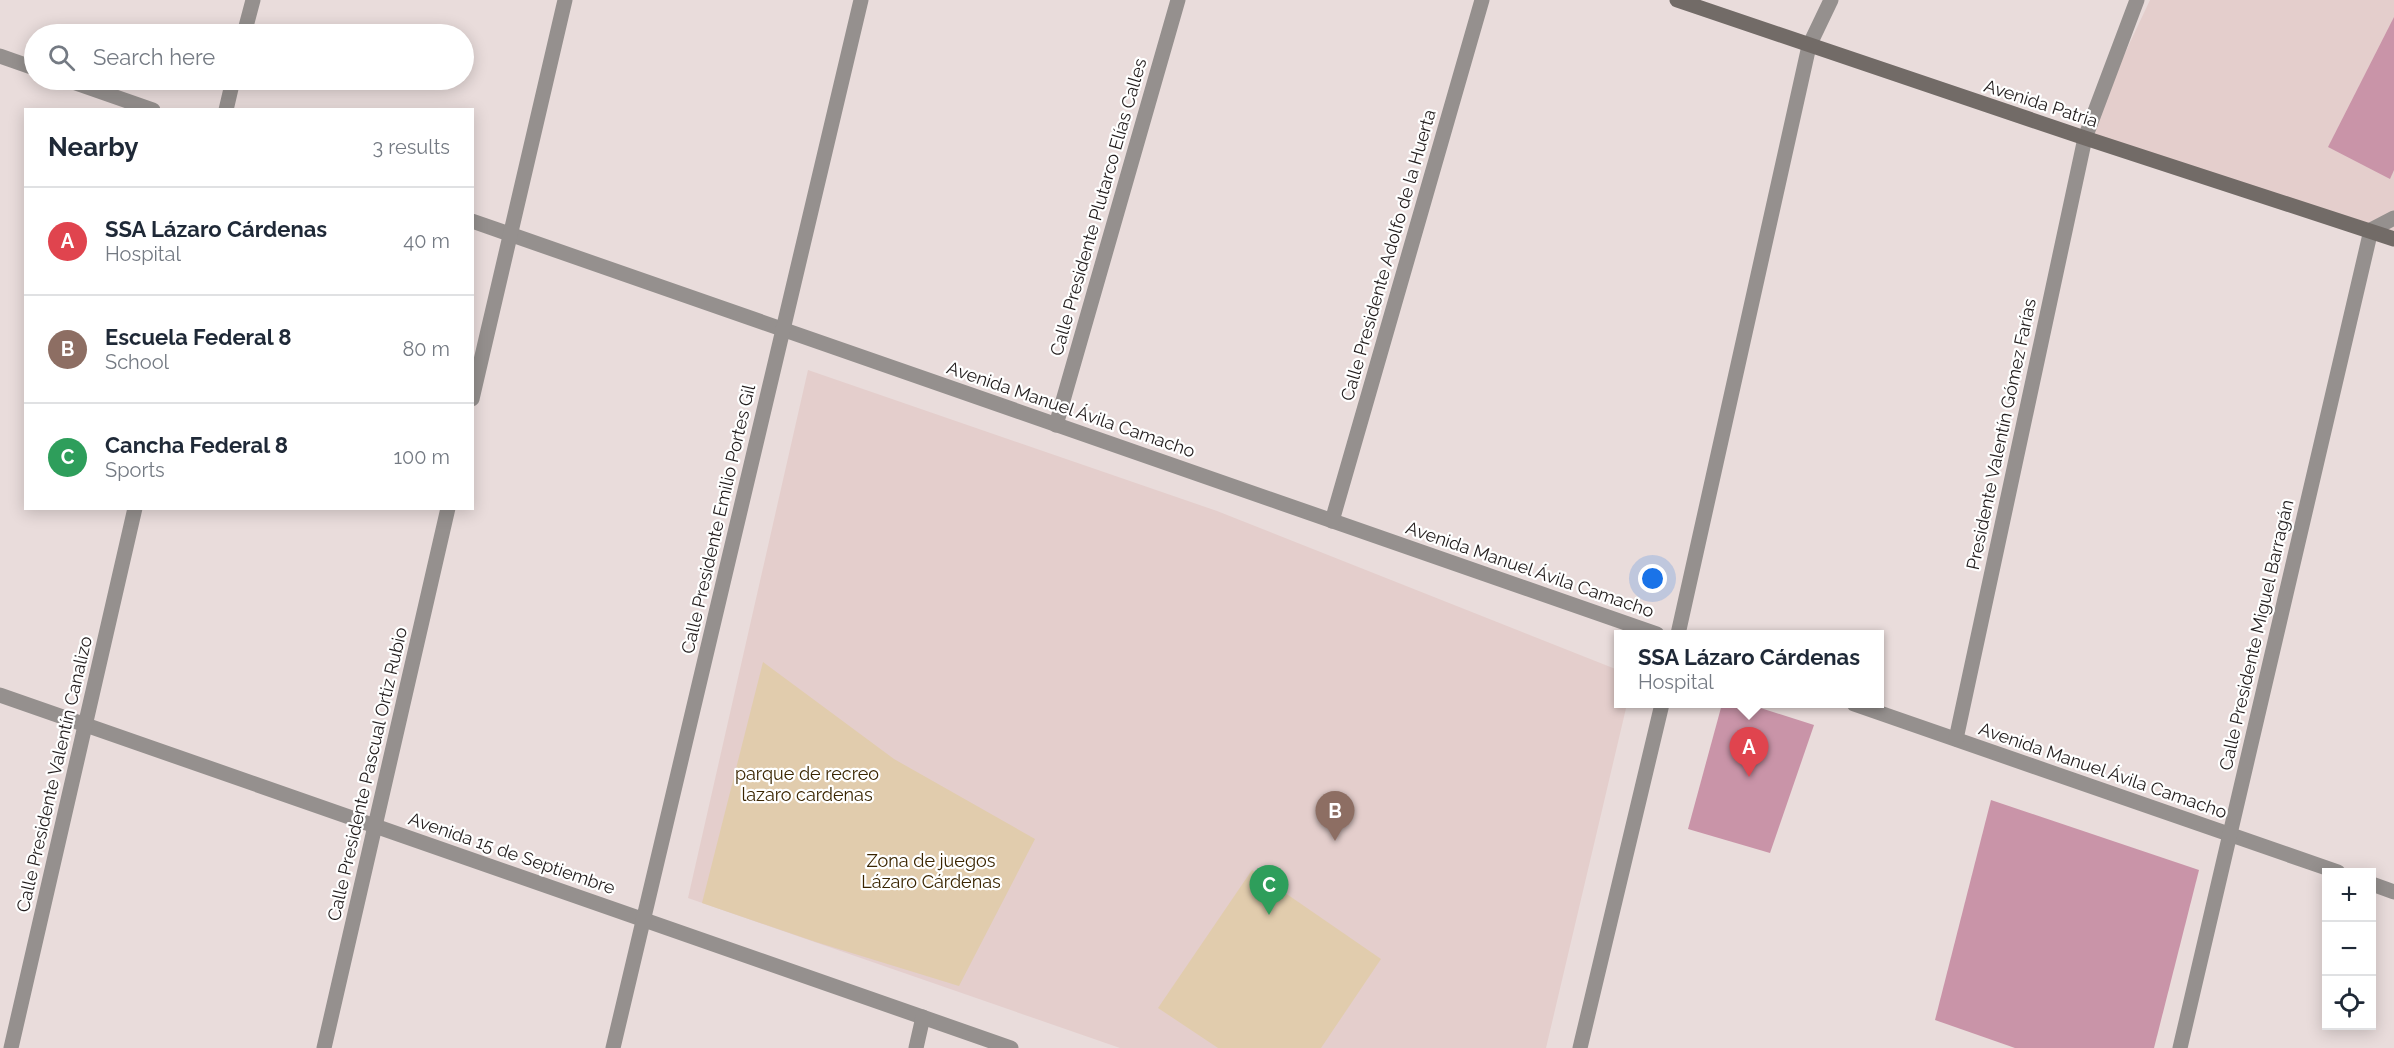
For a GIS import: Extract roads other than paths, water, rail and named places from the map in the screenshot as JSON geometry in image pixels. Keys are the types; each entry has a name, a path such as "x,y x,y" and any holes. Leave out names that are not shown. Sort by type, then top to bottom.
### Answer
{"main road":[{"name":"Avenida Patria","path":"1677,0 1809,46 2394,239"}],"street":[{"path":"247,24 253,0"},
{"path":"474,390 565,0"},
{"name":"Calle Presidente Emilio Portes Gil","path":"613,1048 861,0"},
{"name":"Calle Presidente Plutarco Elías Calles","path":"1056,425 1178,0"},
{"name":"Calle Presidente Adolfo de la Huerta","path":"1332,521 1482,0"},
{"path":"1679,630 1809,46 1832,0"},
{"name":"Presidente Valentín Gómez Farías","path":"1956,739 2085,138 2137,0"},
{"path":"0,56 24,64"},
{"path":"96,90 147,108"},
{"path":"226,108 231,90"},
{"path":"2371,231 2394,218"},
{"name":"Avenida Manuel Ávila Camacho","path":"474,222 1645,630"},
{"name":"Calle Presidente Miguel Barragán","path":"2180,1048 2371,231"},
{"name":"Calle Presidente Valentín Canalizo","path":"10,1048 135,510"},
{"name":"Calle Presidente Pascual Ortiz Rubio","path":"324,1048 448,510"},
{"name":"Avenida 15 de Septiembre","path":"0,695 1011,1048"},
{"path":"1580,1048 1661,708"},
{"name":"Avenida Manuel Ávila Camacho","path":"1866,708 2324,868"},
{"path":"2376,885 2394,892"},
{"path":"916,1048 923,1017"}],"place":[{"name":"SSA Lázaro Cárdenas","path":"1749,777"},
{"name":"Escuela Federal 8","path":"1335,841"},
{"name":"Cancha Federal 8","path":"1269,915"}],"park label":[{"name":"parque de recreo lazaro cardenas","path":"807,783"},
{"name":"Zona de juegos Lázaro Cárdenas","path":"931,870"}]}
